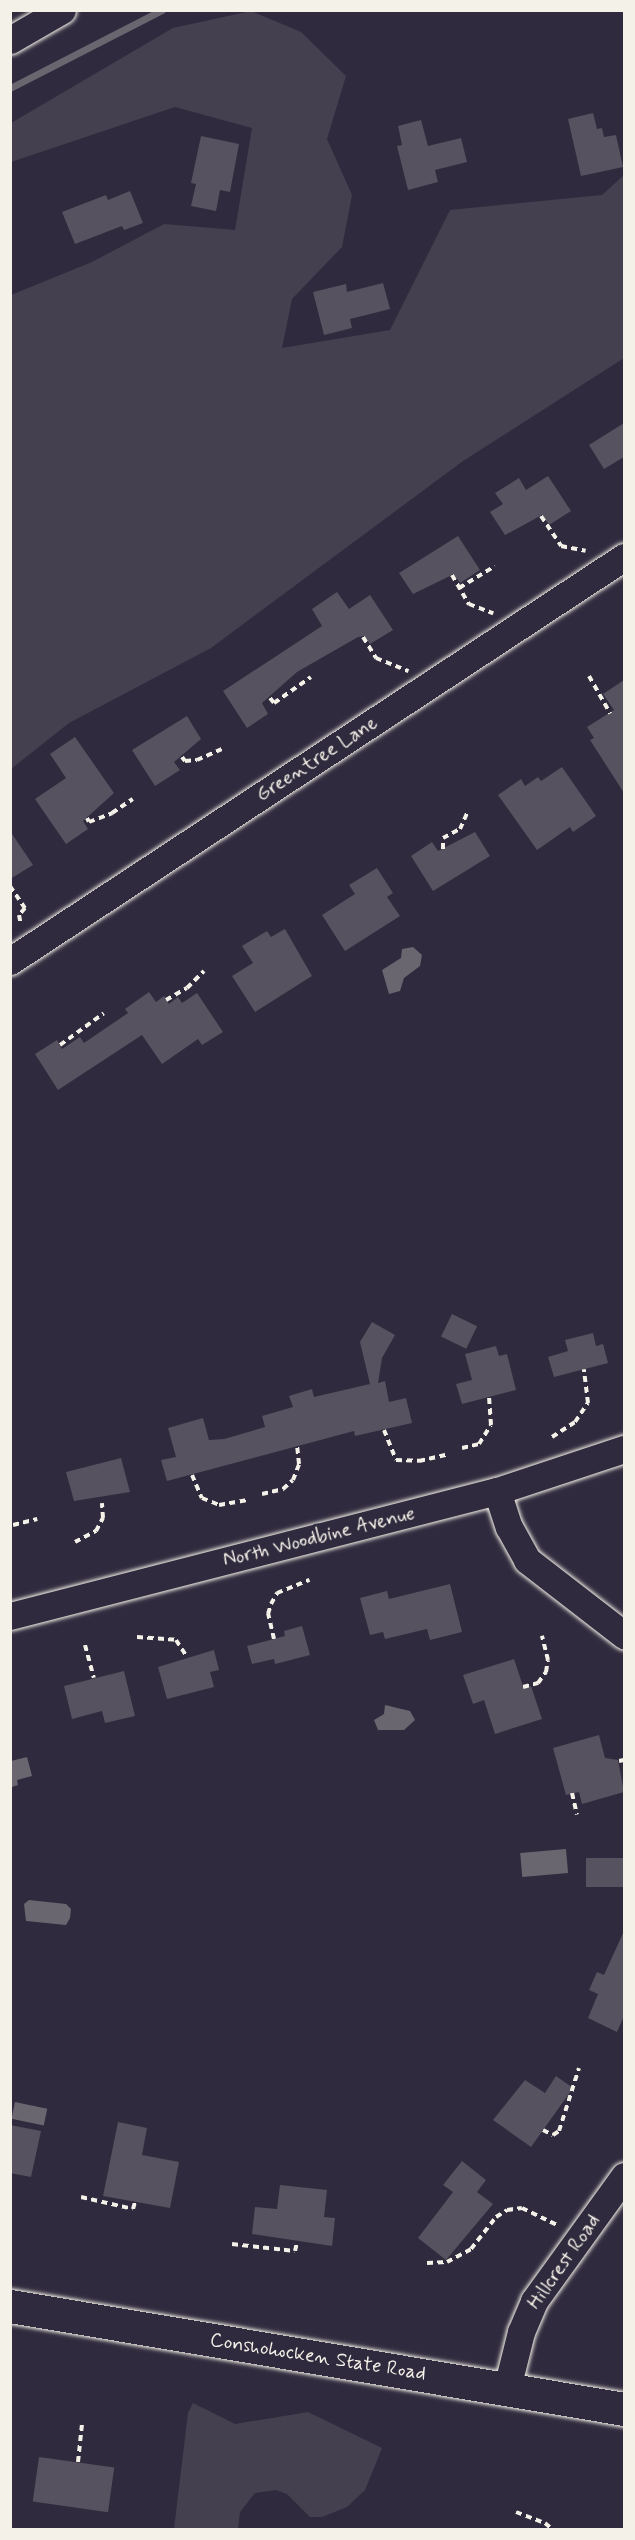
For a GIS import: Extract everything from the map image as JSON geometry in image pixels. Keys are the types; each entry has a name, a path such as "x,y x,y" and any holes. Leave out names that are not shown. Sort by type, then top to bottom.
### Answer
{"main road":[{"name":"Conshohocken State Road","path":"10,2306 624,2409"}],"street":[{"path":"10,40 62,10"},
{"name":"Greentree Lane","path":"10,961 614,564"},
{"name":"North Woodbine Avenue","path":"10,1616 497,1491 624,1449"},
{"path":"497,1491 509,1527 527,1560 624,1635"},
{"name":"Hillcrest Road","path":"507,2388 528,2312 624,2176"}],"path":[{"path":"540,516 561,546 593,553 614,564"},
{"path":"459,588 495,566"},
{"path":"452,575 469,604 492,613 506,636"},
{"path":"363,637 376,658 409,671 423,691"},
{"path":"589,676 610,712"},
{"path":"270,698 274,703 311,677"},
{"path":"182,757 184,761 197,760 224,748"},
{"path":"87,818 89,822 112,813 133,799"},
{"path":"443,849 443,838 460,829 468,811"},
{"path":"10,886 25,908 19,915 21,927 33,946"},
{"path":"166,1000 187,988 204,971"},
{"path":"60,1045 104,1013"},
{"path":"552,1437 575,1422 588,1403 584,1369"},
{"path":"462,1448 479,1444 491,1425 489,1397"},
{"path":"384,1430 396,1460 419,1461 446,1455"},
{"path":"262,1494 283,1489 293,1480 299,1464 297,1446"},
{"path":"192,1474 202,1498 219,1505 248,1500"},
{"path":"75,1542 96,1531 103,1518 102,1503"},
{"path":"13,1525 37,1519"},
{"path":"274,1639 268,1614 277,1593 309,1580"},
{"path":"523,1687 537,1683 546,1672 548,1660 542,1635"},
{"path":"137,1637 176,1640 187,1657"},
{"path":"85,1644 94,1678"},
{"path":"619,1761 624,1760"},
{"path":"572,1793 577,1814"},
{"path":"543,2130 553,2135 559,2131 579,2068"},
{"path":"81,2197 134,2209 135,2202"},
{"path":"427,2263 447,2262 471,2249 496,2217 507,2210 522,2208 542,2215 579,2239"},
{"path":"232,2244 295,2251 297,2242"},
{"path":"78,2462 82,2424"},
{"path":"516,2512 545,2523 553,2529"}],"shaded area":[{"path":"251,11 301,32 346,76 327,139 352,195 342,247 292,299 282,348 390,330 450,210 602,195 624,175 624,358 463,461 211,648 69,723 11,769 11,295 92,262 164,224 235,230 252,128 175,107 11,162 11,123 173,28"},
{"path":"413,947 422,955 420,966 404,978 400,991 389,994 382,970 401,958 402,949"},
{"path":"385,1705 410,1711 415,1720 404,1730 378,1730 374,1720 384,1714"},
{"path":"27,1757 32,1776 17,1780 18,1785 12,1787 11,1761"},
{"path":"566,1849 568,1873 522,1877 520,1853"},
{"path":"29,1900 66,1904 71,1909 70,1918 66,1925 26,1921 24,1904"},
{"path":"15,2102 47,2109 44,2125 11,2119"},
{"path":"193,2403 235,2424 308,2412 382,2448 365,2490 347,2507 322,2517 310,2517 287,2494 276,2490 255,2493 240,2512 238,2529 174,2529 188,2413"}],"building":[{"path":"593,113 597,129 602,128 604,137 616,135 623,167 581,176 568,119"},
{"path":"421,120 428,146 461,138 467,162 435,170 438,182 408,190 397,146 402,145 398,126"},
{"path":"201,136 239,144 230,192 220,190 216,211 191,206 196,184 191,183"},
{"path":"130,191 143,223 124,230 122,226 75,244 62,212 106,195 108,200"},
{"path":"383,283 390,309 350,319 352,328 324,335 313,292 346,284 347,292"},
{"path":"624,423 624,457 604,469 589,445"},
{"path":"548,476 571,511 549,525 542,515 505,535 490,512 503,504 495,493 519,478 526,490"},
{"path":"458,536 480,570 460,583 454,574 413,594 399,573"},
{"path":"337,592 349,609 370,595 393,630 370,644 364,636 358,637 297,672 262,703 268,714 247,728 223,691 322,626 312,609"},
{"path":"624,680 624,793 590,740 594,738 587,727 614,710 603,694"},
{"path":"187,716 201,739 174,762 180,770 155,786 132,750"},
{"path":"75,737 114,793 83,821 88,829 66,844 35,799 66,778 50,754"},
{"path":"562,767 596,816 573,832 570,827 537,850 498,795 521,779 525,786 538,777 541,781"},
{"path":"10,831 33,865 10,879"},
{"path":"475,832 490,856 433,891 411,856 432,842 438,851"},
{"path":"377,868 393,893 387,897 400,916 345,951 322,915 355,894 349,885"},
{"path":"285,929 312,976 255,1012 232,976 253,963 242,946 267,931 271,937"},
{"path":"149,992 156,1002 164,996 169,1004 178,997 182,1003 197,993 223,1032 202,1045 198,1039 162,1064 142,1035 58,1090 35,1054 57,1040 62,1049 80,1037 84,1043 128,1013 125,1009"},
{"path":"452,1314 477,1326 466,1349 441,1336"},
{"path":"372,1322 395,1335 382,1358 378,1383 385,1381 389,1402 406,1398 412,1423 355,1436 354,1431 167,1481 161,1460 176,1457 168,1428 203,1418 209,1440 224,1439 265,1427 262,1416 293,1407 289,1396 312,1389 314,1397 370,1384 360,1342"},
{"path":"593,1333 596,1346 603,1344 608,1363 554,1377 548,1357 568,1351 565,1340"},
{"path":"496,1346 499,1356 507,1354 516,1390 462,1404 456,1384 472,1380 465,1354"},
{"path":"121,1458 130,1492 74,1501 66,1472"},
{"path":"450,1584 462,1632 430,1640 427,1629 385,1639 383,1632 370,1635 360,1598 387,1591 389,1599"},
{"path":"302,1626 310,1655 275,1664 274,1659 252,1664 247,1646 285,1636 284,1631"},
{"path":"214,1650 219,1670 210,1672 214,1687 167,1699 158,1667"},
{"path":"514,1659 524,1689 531,1686 542,1719 495,1734 484,1700 473,1704 463,1675"},
{"path":"124,1671 135,1716 105,1723 102,1711 72,1719 64,1686"},
{"path":"599,1735 605,1758 618,1760 624,1792 582,1804 579,1792 566,1795 553,1748"},
{"path":"586,1858 624,1858 624,1887 586,1887"},
{"path":"624,1931 624,2016 617,2032 588,2018 598,1994 589,1990 597,1972 604,1975"},
{"path":"556,2076 573,2088 531,2147 493,2120 525,2080 545,2093"},
{"path":"118,2122 147,2128 142,2155 179,2162 170,2208 103,2196"},
{"path":"10,2125 41,2131 31,2177 10,2173"},
{"path":"462,2161 486,2180 477,2192 493,2204 446,2260 418,2238 453,2192 443,2185"},
{"path":"280,2185 327,2190 324,2217 335,2218 332,2246 252,2234 255,2207 277,2209"},
{"path":"39,2457 114,2468 108,2512 33,2502"}],"waterway":[{"path":"10,88 162,10"}]}
